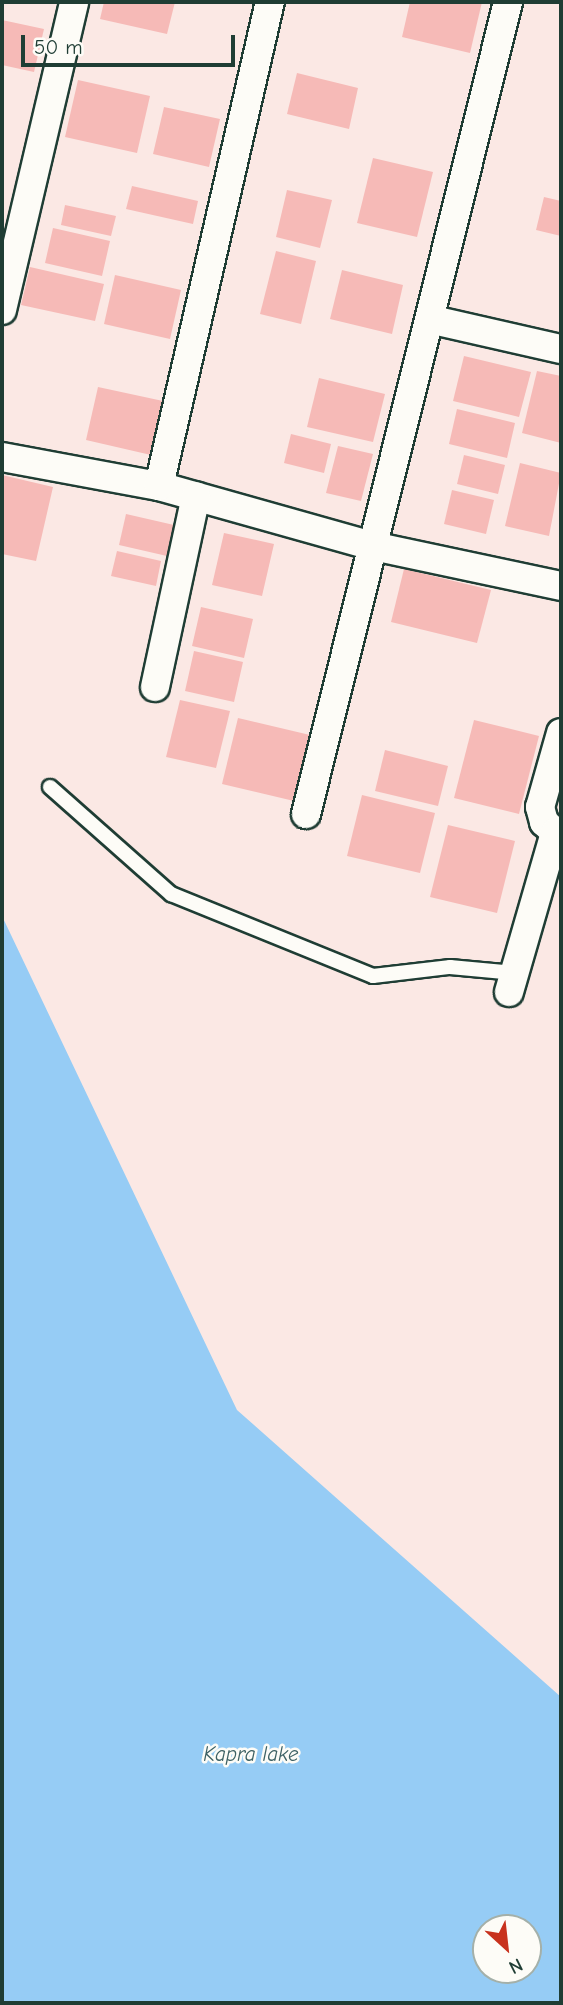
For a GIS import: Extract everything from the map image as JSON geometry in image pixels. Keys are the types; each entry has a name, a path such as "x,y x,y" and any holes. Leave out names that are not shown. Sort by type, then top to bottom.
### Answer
{"street":[{"path":"2,310 10,246 74,2"},
{"path":"159,486 271,2"},
{"path":"306,814 433,320 508,2"},
{"path":"433,320 561,349"},
{"path":"2,457 159,486 373,546 561,586"},
{"path":"155,687 196,496"},
{"path":"512,983 558,836 540,807 561,733"}],"lane":[{"path":"50,787 171,894 373,976 450,967 512,983"}],"water":[{"name":"Kapra lake","path":"2,916 237,1410 561,1697 561,2003 2,2003"}],"building":[{"path":"104,2 175,2 167,34 100,19"},
{"path":"410,2 482,2 470,53 402,37"},
{"path":"2,20 44,29 34,72 2,65"},
{"path":"297,73 358,88 349,129 287,114"},
{"path":"78,80 150,96 137,153 65,137"},
{"path":"164,107 220,119 209,167 153,154"},
{"path":"373,158 433,172 417,237 357,223"},
{"path":"132,186 198,201 193,224 126,209"},
{"path":"287,190 332,200 320,248 276,237"},
{"path":"544,197 561,201 561,236 536,230"},
{"path":"65,205 116,216 111,236 61,225"},
{"path":"53,228 110,241 102,276 45,263"},
{"path":"276,251 316,261 301,324 260,314"},
{"path":"30,267 104,284 95,321 21,305"},
{"path":"342,270 403,285 392,334 330,319"},
{"path":"115,275 181,290 170,339 104,324"},
{"path":"464,356 531,372 519,417 453,401"},
{"path":"537,371 561,376 561,443 522,433"},
{"path":"319,378 385,394 373,442 307,427"},
{"path":"98,387 163,401 151,455 86,440"},
{"path":"457,409 515,423 507,458 449,444"},
{"path":"291,434 331,444 324,473 284,463"},
{"path":"338,446 373,454 361,501 326,493"},
{"path":"464,455 505,465 498,494 457,484"},
{"path":"520,463 561,473 549,536 505,526"},
{"path":"2,475 53,487 36,561 2,554"},
{"path":"452,490 494,500 486,534 444,524"},
{"path":"126,514 174,525 167,556 119,545"},
{"path":"224,533 274,544 262,596 212,585"},
{"path":"117,551 161,561 156,586 111,576"},
{"path":"404,569 491,590 477,643 391,622"},
{"path":"201,607 253,619 244,658 192,646"},
{"path":"194,651 243,662 234,702 185,691"},
{"path":"180,700 230,711 216,768 166,757"},
{"path":"238,718 310,735 294,801 222,784"},
{"path":"474,720 539,736 519,814 454,798"},
{"path":"385,750 448,766 438,806 375,791"},
{"path":"362,795 435,813 420,873 347,856"},
{"path":"448,825 515,841 497,913 430,897"}]}
